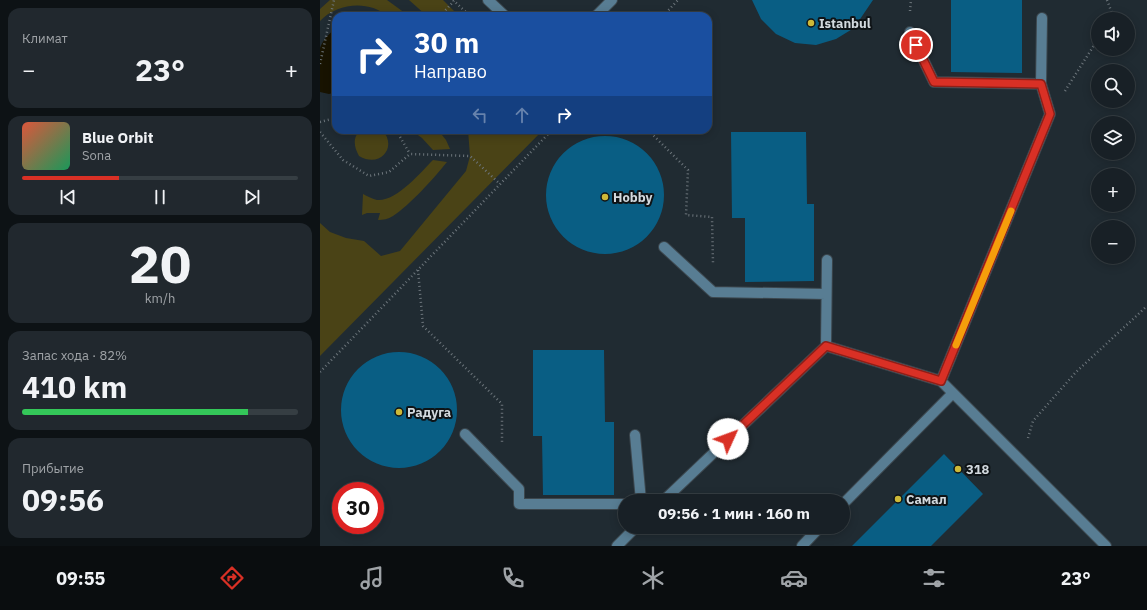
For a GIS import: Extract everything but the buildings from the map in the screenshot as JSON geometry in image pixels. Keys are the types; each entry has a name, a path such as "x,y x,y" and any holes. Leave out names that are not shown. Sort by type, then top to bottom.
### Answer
{"street":[{"path":"488,0 501,12"},
{"path":"600,12 612,0"},
{"path":"941,381 1050,114 1041,84 1042,18"},
{"path":"910,32 934,82 1041,84"},
{"path":"664,247 713,292 826,294"},
{"path":"670,494 826,346 827,260"},
{"path":"826,346 941,381 1106,546"},
{"path":"850,497 953,393"},
{"path":"465,434 519,489 519,504 618,504"},
{"path":"635,435 639,494"},
{"path":"617,546 629,534"},
{"path":"802,546 813,534"}],"path":[{"path":"320,64 334,0"},
{"path":"667,12 678,0"},
{"path":"1107,0 1112,12"},
{"path":"443,12 453,1 465,12"},
{"path":"1050,114 1091,50"},
{"path":"320,122 332,119"},
{"path":"320,132 342,160 369,176 389,172 410,154 470,156 500,184"},
{"path":"398,134 410,154"},
{"path":"320,372 548,134"},
{"path":"652,134 688,170 686,215 712,217 713,292"},
{"path":"418,270 423,326 502,404 501,470"},
{"path":"1021,461 1033,421 1076,372 1147,306"}],"shaded area":[{"path":"330,0 387,0 404,12 381,12 362,6 353,6 335,10 320,21 320,9"},
{"path":"409,0 443,0 455,12 422,12"},
{"path":"332,32 332,93 329,94 320,92 320,48 326,37"},
{"path":"357,134 385,134 387,136 388,149 380,158 374,160 359,156 356,149"},
{"path":"416,134 441,134 450,149 433,150"},
{"path":"468,134 539,134 320,356 320,223 330,232 346,238 364,241 381,256 400,251 466,171 470,156"},
{"path":"433,160 447,162 422,191 400,211 387,219 382,220 378,220 380,213 367,213 362,215 363,194 377,200 392,196 408,185"}],"slow traffic":[{"path":"956,345 1011,211"}],"place":[{"name":"Istanbul","path":"811,23"},
{"name":"Hobby","path":"605,197"},
{"name":"Радуга","path":"399,412"},
{"name":"318","path":"958,469"},
{"name":"Самал","path":"898,499"}],"route":[{"path":"728,439 826,346 941,381 1050,114 1041,84 934,82 916,45"}]}
